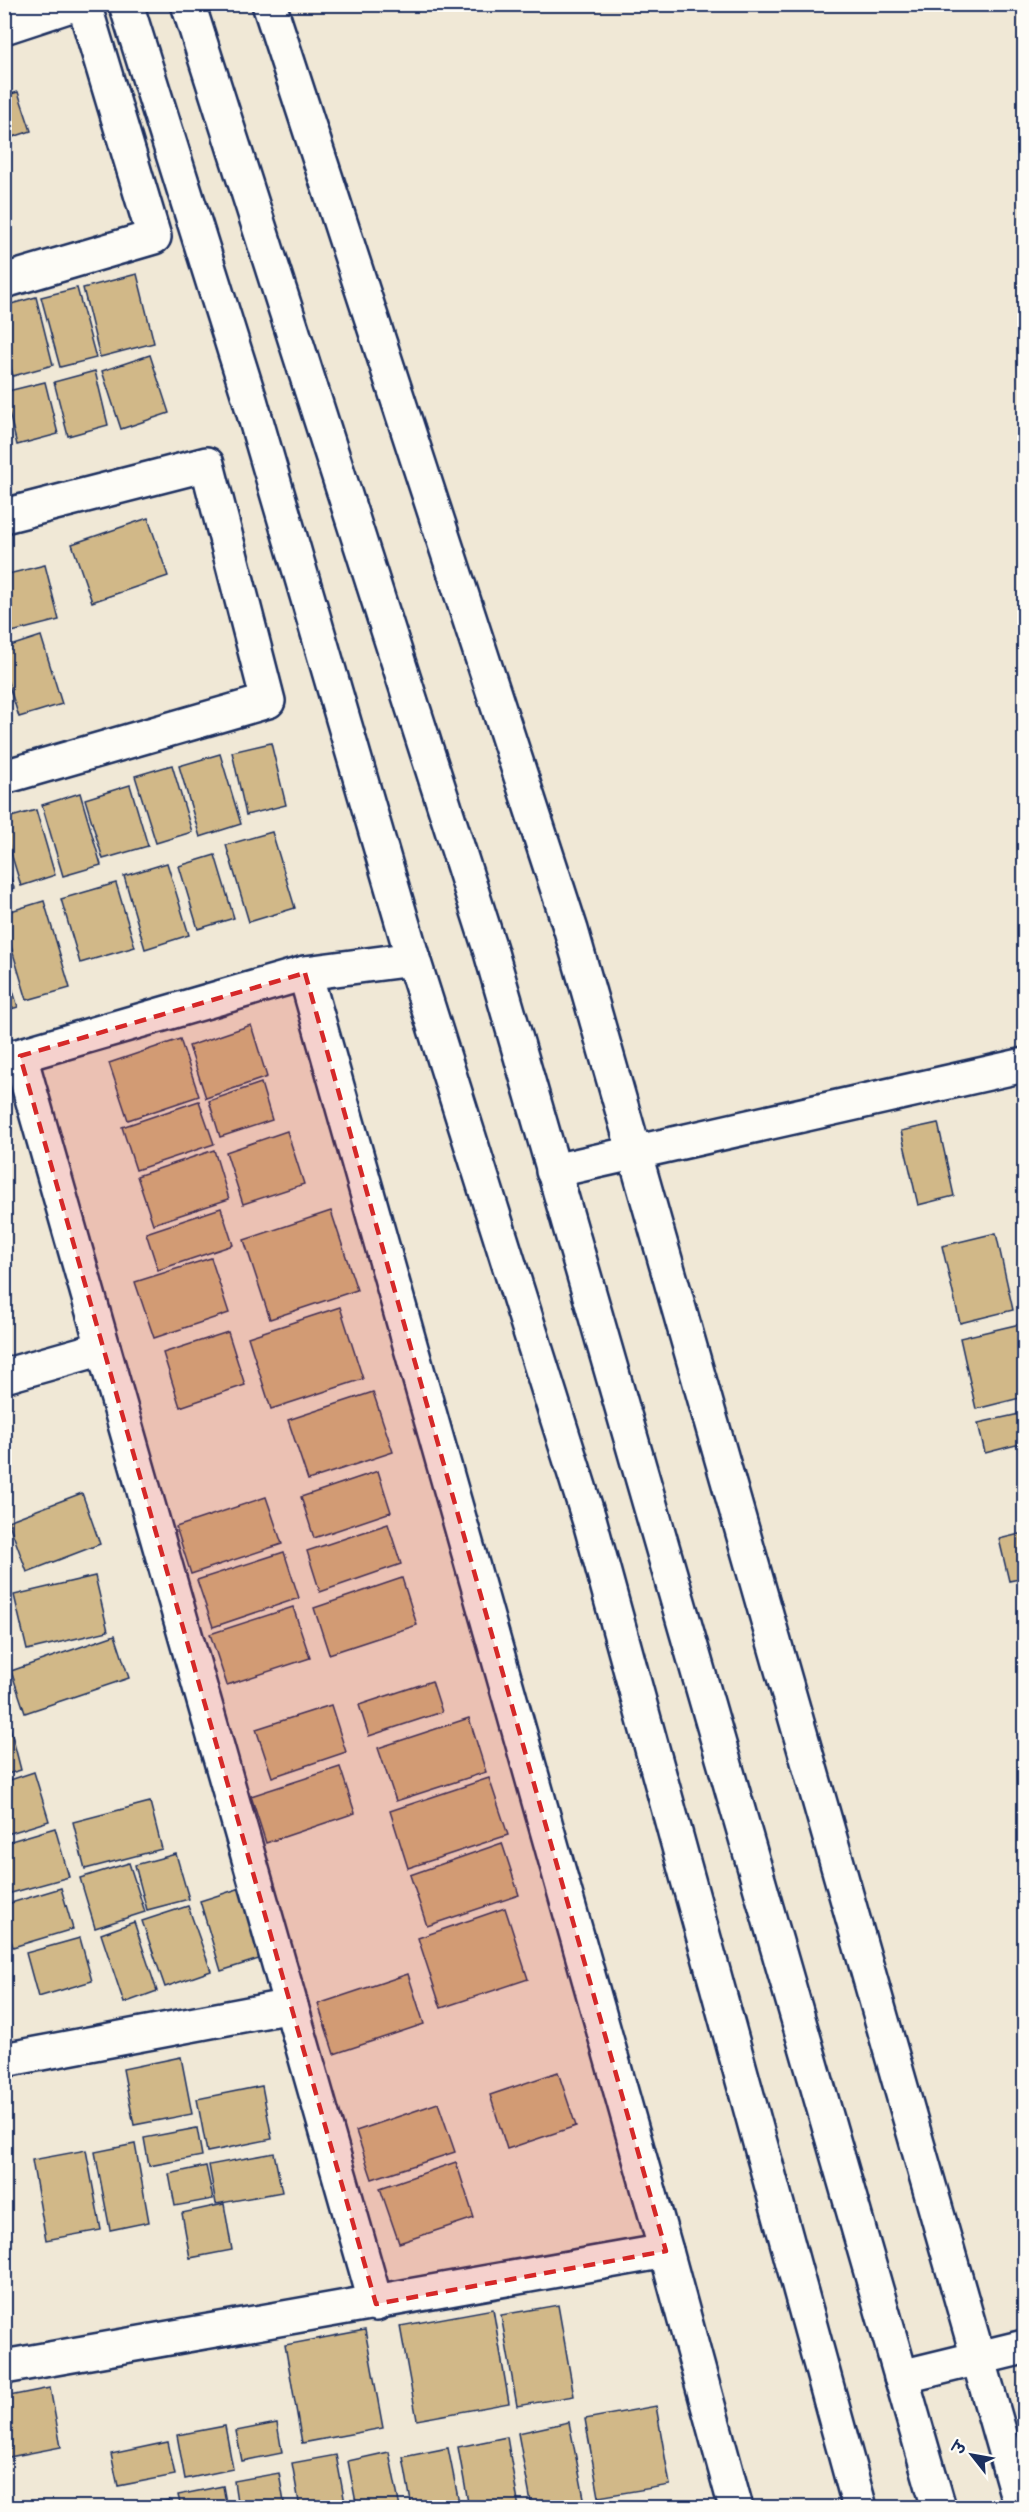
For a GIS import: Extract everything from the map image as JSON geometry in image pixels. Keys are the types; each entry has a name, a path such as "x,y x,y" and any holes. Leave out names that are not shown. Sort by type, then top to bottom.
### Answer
{"street":[{"path":"4,27 74,4"},
{"path":"4,281 154,237 84,4"},
{"path":"126,4 253,412 413,959 593,1533 860,2508"},
{"path":"188,4 490,949 939,2508"},
{"path":"269,4 571,930 1021,2508"},
{"path":"4,516 207,464 268,701 4,777"},
{"path":"376,2304 103,1348 12,1058 304,973 413,959"},
{"path":"304,973 666,2251 736,2508"},
{"path":"553,1171 1024,1065"},
{"path":"4,1376 103,1348"},
{"path":"4,2060 291,2006"},
{"path":"4,2367 376,2304 666,2251"},
{"path":"901,2377 1024,2347"}],"highlighted area":[{"path":"305,973 666,2251 376,2304 20,1056"}],"building":[{"path":"18,92 31,131 4,140 4,96"},
{"path":"137,274 154,343 100,357 83,288"},
{"path":"77,288 96,358 60,367 41,297"},
{"path":"36,297 53,365 13,376 4,341 4,306"},
{"path":"150,355 169,413 121,429 102,371"},
{"path":"95,371 108,425 68,436 54,382"},
{"path":"45,382 58,434 17,445 4,392"},
{"path":"148,518 168,576 92,602 72,544"},
{"path":"45,565 59,620 4,634 4,575"},
{"path":"41,636 62,704 19,717 4,670 4,648"},
{"path":"271,743 286,805 246,815 232,752"},
{"path":"220,754 241,824 200,837 179,766"},
{"path":"172,765 192,832 156,843 135,776"},
{"path":"130,785 148,846 103,859 85,799"},
{"path":"80,793 101,865 63,876 42,805"},
{"path":"36,810 55,875 21,886 4,830 4,819"},
{"path":"272,832 295,908 249,922 226,845"},
{"path":"4,855 14,888 4,892"},
{"path":"215,855 234,918 198,929 179,866"},
{"path":"167,863 189,935 145,949 124,876"},
{"path":"116,883 135,947 80,963 61,899"},
{"path":"44,901 70,988 27,1000 4,923 4,913"},
{"path":"4,962 18,1007 4,1011"},
{"path":"251,1025 267,1077 206,1098 189,1046"},
{"path":"180,1039 199,1096 128,1120 109,1063"},
{"path":"261,1083 272,1120 220,1137 209,1101"},
{"path":"199,1101 214,1144 136,1170 122,1127"},
{"path":"938,1123 954,1196 918,1205 901,1131"},
{"path":"1024,1127 1024,1154 1019,1129"},
{"path":"287,1131 304,1184 243,1204 226,1152"},
{"path":"214,1150 229,1199 153,1224 137,1176"},
{"path":"221,1208 233,1245 158,1270 146,1233"},
{"path":"331,1211 357,1290 270,1319 244,1240"},
{"path":"996,1233 1013,1310 960,1323 942,1246"},
{"path":"211,1258 229,1313 154,1338 135,1282"},
{"path":"340,1307 363,1379 271,1409 248,1337"},
{"path":"1020,1324 1024,1343 1024,1397 976,1409 960,1338"},
{"path":"228,1332 245,1385 180,1407 163,1353"},
{"path":"373,1392 393,1452 308,1480 288,1420"},
{"path":"1024,1413 1024,1443 985,1453 978,1423"},
{"path":"378,1471 391,1512 314,1538 301,1497"},
{"path":"82,1493 100,1544 27,1572 8,1521"},
{"path":"266,1497 282,1544 191,1574 176,1527"},
{"path":"388,1524 401,1564 320,1592 307,1551"},
{"path":"1024,1533 1024,1578 1009,1581 999,1539"},
{"path":"284,1552 299,1598 213,1627 197,1580"},
{"path":"95,1576 108,1631 27,1650 14,1595"},
{"path":"402,1578 417,1625 329,1654 314,1608"},
{"path":"293,1607 310,1658 227,1685 210,1634"},
{"path":"115,1635 129,1678 25,1713 11,1671"},
{"path":"432,1681 442,1712 369,1736 359,1705"},
{"path":"331,1705 346,1752 272,1777 256,1729"},
{"path":"469,1718 486,1772 396,1801 378,1748"},
{"path":"9,1723 21,1770 4,1775 4,1725"},
{"path":"340,1767 355,1813 266,1843 251,1796"},
{"path":"34,1772 49,1821 4,1835 4,1782"},
{"path":"489,1778 508,1835 408,1868 390,1811"},
{"path":"150,1802 162,1849 85,1869 73,1822"},
{"path":"55,1828 69,1877 4,1895 4,1843"},
{"path":"502,1843 519,1895 427,1926 410,1875"},
{"path":"176,1854 189,1899 147,1910 135,1865"},
{"path":"129,1863 145,1912 95,1928 80,1878"},
{"path":"61,1888 73,1929 13,1947 4,1917 4,1905"},
{"path":"241,1888 262,1958 221,1971 200,1901"},
{"path":"188,1906 211,1971 165,1987 142,1921"},
{"path":"505,1908 528,1979 441,2008 418,1938"},
{"path":"134,1922 157,1991 124,2003 101,1934"},
{"path":"80,1938 92,1981 38,1997 26,1953"},
{"path":"408,1974 424,2024 334,2054 318,2004"},
{"path":"181,2057 192,2114 134,2125 123,2069"},
{"path":"558,2072 576,2126 507,2149 490,2095"},
{"path":"262,2086 272,2139 207,2152 197,2099"},
{"path":"438,2103 455,2152 372,2179 356,2131"},
{"path":"197,2128 202,2156 149,2166 144,2138"},
{"path":"135,2144 149,2222 110,2230 95,2152"},
{"path":"86,2150 101,2230 46,2240 32,2160"},
{"path":"274,2153 282,2192 216,2204 209,2165"},
{"path":"456,2162 474,2218 399,2243 380,2188"},
{"path":"206,2166 213,2199 175,2206 169,2174"},
{"path":"224,2204 232,2250 190,2258 182,2213"},
{"path":"558,2305 574,2396 517,2406 501,2315"},
{"path":"493,2309 509,2403 417,2420 400,2326"},
{"path":"365,2330 383,2428 302,2443 285,2345"},
{"path":"50,2388 61,2447 4,2458 4,2397"},
{"path":"656,2406 670,2485 599,2497 585,2419"},
{"path":"569,2422 586,2508 532,2508 518,2433"},
{"path":"277,2423 282,2453 242,2461 236,2431"},
{"path":"225,2426 233,2469 185,2479 177,2435"},
{"path":"507,2437 519,2508 469,2508 458,2447"},
{"path":"168,2442 175,2475 118,2486 111,2454"},
{"path":"448,2448 460,2508 412,2508 403,2457"},
{"path":"389,2452 400,2508 357,2508 348,2461"},
{"path":"336,2455 346,2508 300,2508 292,2463"},
{"path":"279,2473 285,2508 238,2508 234,2481"},
{"path":"223,2486 227,2508 181,2508 178,2495"},
{"path":"169,2500 170,2508 131,2508"}]}
